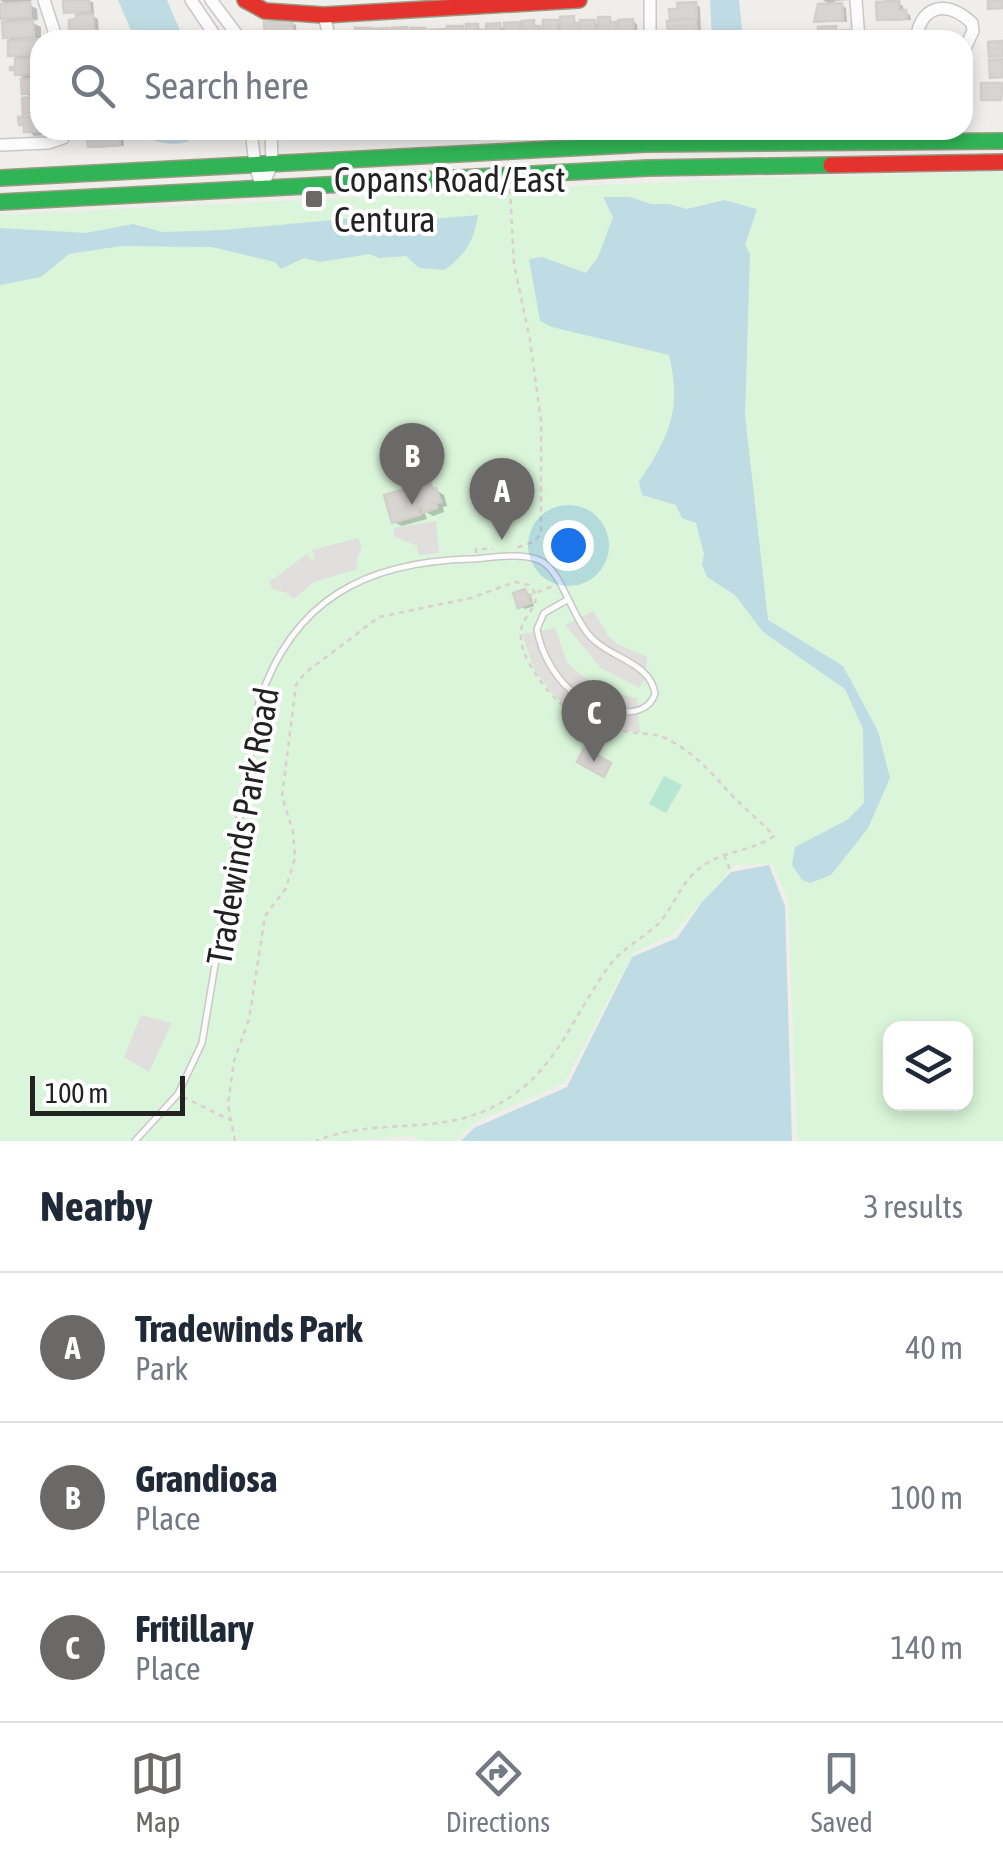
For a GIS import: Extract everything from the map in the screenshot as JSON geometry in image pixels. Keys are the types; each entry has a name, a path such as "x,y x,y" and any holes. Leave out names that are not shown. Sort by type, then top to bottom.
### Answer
{"main road":[{"path":"245,0 266,11 324,15 578,0"},
{"path":"0,178 646,144 1003,141"},
{"path":"556,149 556,173"},
{"path":"0,202 556,173 826,163 1003,162"}],"street":[{"path":"44,0 53,30"},
{"path":"190,0 211,30"},
{"path":"212,0 234,30"},
{"path":"650,0 650,30"},
{"path":"856,0 858,30"},
{"path":"919,30 924,14 935,8 964,14 972,23 972,30"},
{"path":"324,15 328,30"},
{"path":"0,144 53,140"},
{"path":"255,140 264,164"},
{"path":"262,188 269,140"}],"lane":[{"name":"Tradewinds Park Road","path":"135,1141 178,1094 202,1043 258,702 280,651 317,608 365,577 419,563 476,558 540,560 552,568 560,584"},
{"path":"560,584 596,642 648,675 655,694 645,709 620,712 594,705 577,696 560,679 539,641 537,629 544,613 567,600"}],"path":[{"path":"510,548 533,542 541,534 541,421 513,249 510,186 518,175"},
{"path":"476,558 476,549 493,548"},
{"path":"235,1141 228,1104 234,1062 250,1019 265,916 286,888 295,858 293,832 282,796 292,706 300,679 380,617 472,598 515,582 529,585 535,593 535,607 520,630 533,670 570,711 602,725 663,737 676,744 714,773 726,790 774,836 764,843 724,853 689,877 660,921 610,964 556,1054 541,1074 521,1090 492,1108 444,1125 353,1129 316,1141"},
{"path":"528,596 560,584"},
{"path":"596,754 602,725"},
{"path":"724,853 731,872"},
{"path":"178,1094 230,1120"}],"green space":[{"path":"1003,172 1003,1141 797,1141 788,898 772,864 735,865 673,934 633,953 564,1083 474,1123 456,1141 422,1141 412,1136 345,1141 0,1141 0,215 746,178"},
{"path":"664,776 682,785 666,813 649,804"}],"shaded area":[{"path":"436,521 439,553 418,555 417,546 395,537 393,528"},
{"path":"358,538 362,547 356,562 358,569 314,582 294,599 273,589 269,582 307,554 315,559 312,550"},
{"path":"593,611 609,637 647,657 645,679 639,688 601,668 565,625"},
{"path":"555,628 567,662 580,674 605,691 637,698 640,733 596,723 569,709 551,692 534,669 522,634"},
{"path":"141,1015 172,1023 149,1072 124,1057"}],"water":[{"path":"118,0 167,0 180,30 131,30"},
{"path":"710,0 739,0 742,30 712,30"},
{"path":"153,140 191,140 187,142 167,144"},
{"path":"603,197 630,197 687,209 724,200 757,209 745,245 750,254 745,415 768,620 843,666 878,731 890,778 868,828 831,875 810,883 802,880 792,865 795,847 847,820 864,803 863,729 845,689 763,632 735,595 707,577 696,523 682,518 676,505 642,495 639,482 666,436 673,407 669,355 540,321 529,259 542,257 586,273 598,257 613,217"},
{"path":"389,215 408,221 478,215 468,247 445,270 419,268 406,256 379,258 370,254 320,262 304,258 281,269 275,262 212,247 121,246 69,254 41,277 0,285 0,228 86,233 133,224 162,232 224,230"},
{"path":"769,865 785,906 792,1141 461,1141 474,1128 567,1087 632,957 677,938 702,902 731,872"}],"building":[{"path":"63,0 89,0 90,11 64,13"},
{"path":"988,0 1003,0 1003,8 988,9"},
{"path":"899,1 899,10 906,10 907,19 877,20 876,2"},
{"path":"30,2 31,17 0,19 0,4"},
{"path":"696,2 697,18 670,19 669,9 678,9 677,3"},
{"path":"842,3 843,20 814,22 818,4"},
{"path":"93,14 94,30 69,30 69,20 76,19 76,15"},
{"path":"574,16 578,30 561,30 560,17"},
{"path":"598,17 610,17 610,23 616,22 616,30 599,30"},
{"path":"633,19 634,30 618,30 618,20"},
{"path":"696,19 697,30 668,30 667,21"},
{"path":"33,20 34,30 30,30 30,37 3,38 2,22"},
{"path":"292,20 293,30 264,30 264,22"},
{"path":"534,20 534,26 540,26 540,30 522,30 522,21"},
{"path":"543,20 558,20 558,30 543,30"},
{"path":"580,20 595,20 596,30 580,30"},
{"path":"520,22 520,30 504,30 504,23"},
{"path":"500,23 500,30 486,30 486,24"},
{"path":"466,24 478,24 478,30 466,30"},
{"path":"447,26 463,26 463,30 447,30"},
{"path":"836,26 836,30 818,30"},
{"path":"30,40 30,55 8,56 8,41"},
{"path":"1003,41 1003,56 989,57 988,42"},
{"path":"30,58 30,74 15,75 15,70 10,70 15,67 15,59"},
{"path":"1003,59 1003,77 990,78 989,60"},
{"path":"21,79 30,79 30,94 22,94"},
{"path":"981,83 1003,83 1001,100 981,100"},
{"path":"22,98 30,98 30,113 23,114"},
{"path":"30,116 30,132 24,132 18,117"},
{"path":"87,140 120,140 120,145 88,147"},
{"path":"431,484 441,502 436,503 437,508 423,513 418,508 420,515 392,523 384,495 412,487 414,494"},
{"path":"525,589 531,603 518,608 513,593"},
{"path":"584,748 611,763 604,777 577,762"}],"traffic: fast":[{"path":"0,178 646,144 1003,141"},
{"path":"0,202 648,168 831,165"}],"traffic: jam":[{"path":"245,0 265,11 324,15 579,0"},
{"path":"831,165 1003,162"}],"place":[{"name":"Copans Road/East Centura","path":"314,199"},
{"name":"Grandiosa","path":"412,505"},
{"name":"Tradewinds Park","path":"502,540"},
{"name":"Fritillary","path":"594,762"}]}
